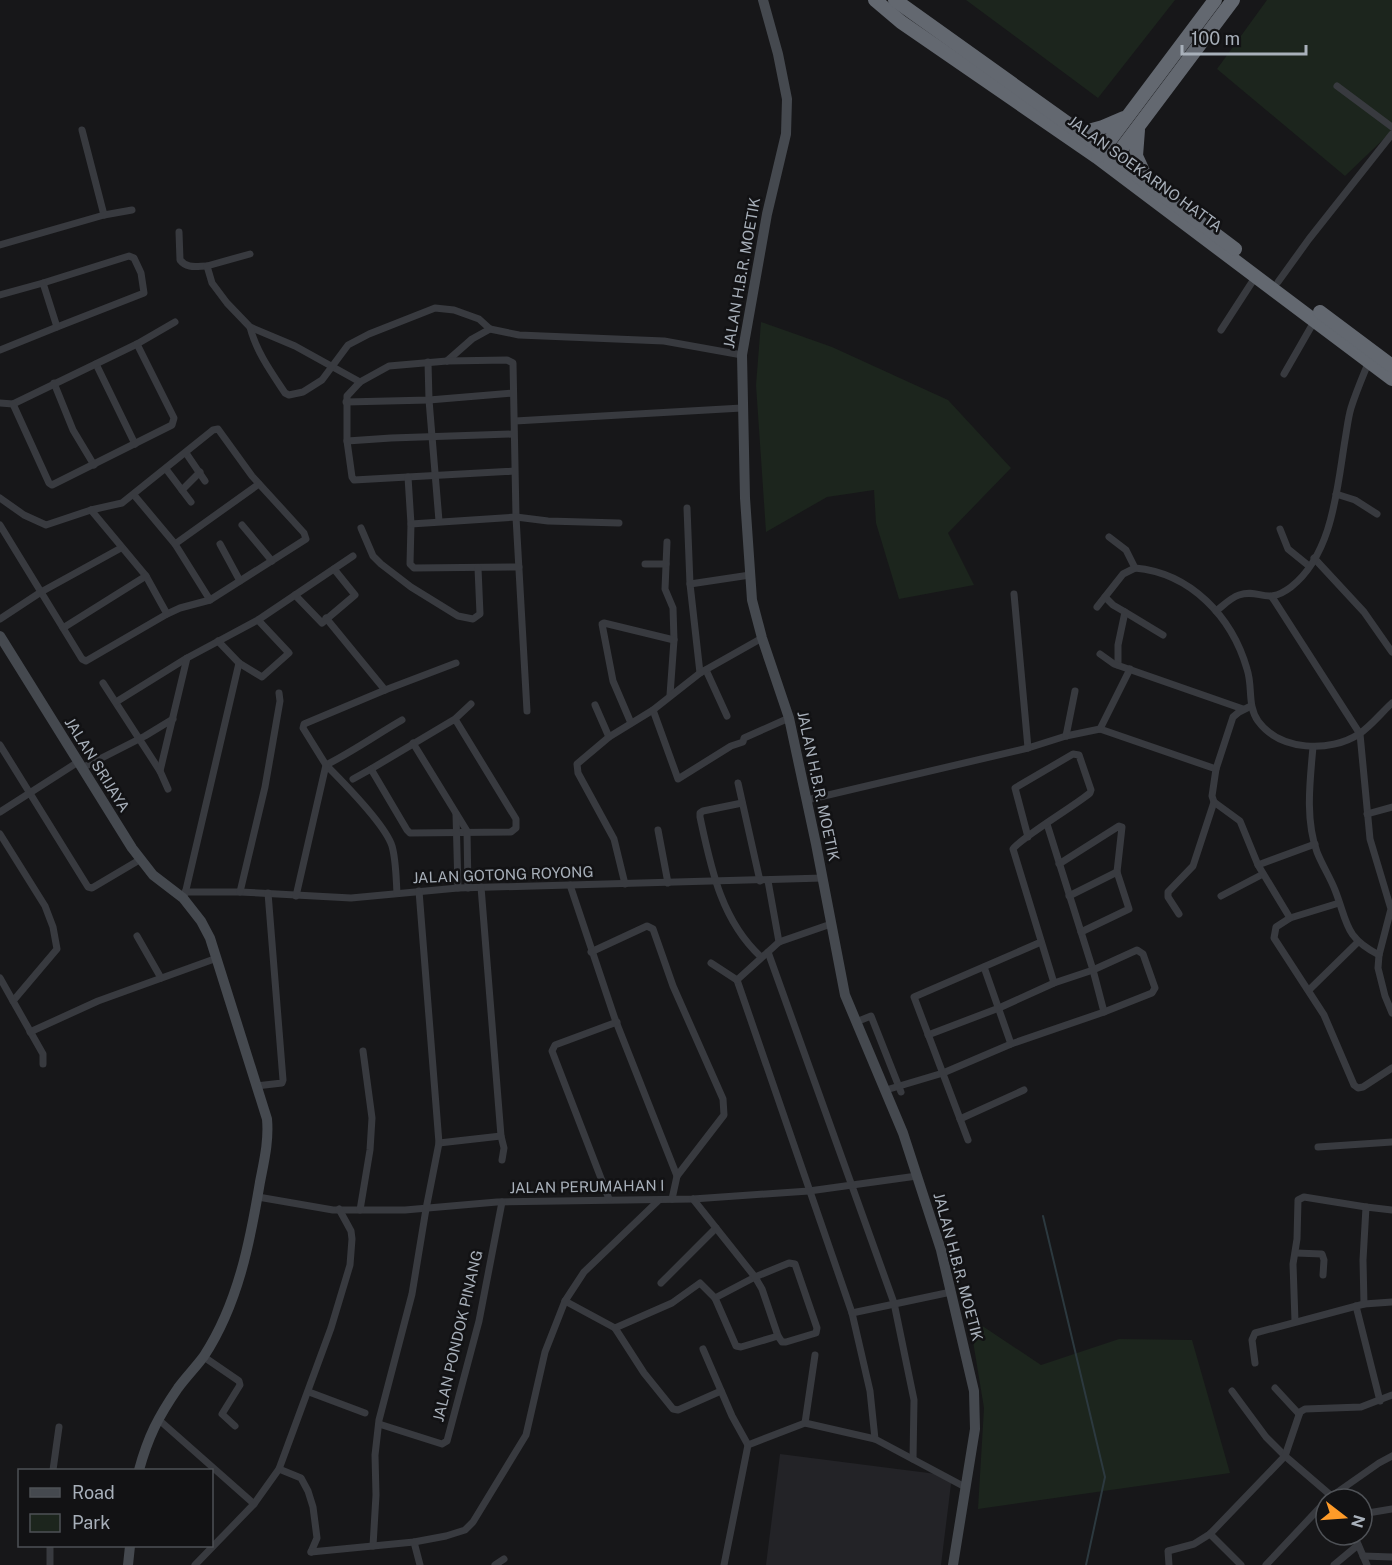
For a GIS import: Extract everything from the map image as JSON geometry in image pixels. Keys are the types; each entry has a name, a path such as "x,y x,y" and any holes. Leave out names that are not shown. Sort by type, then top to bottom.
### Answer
{"highway":[{"name":"JALAN SOEKARNO HATTA","path":"875,0 901,22 1100,153 1392,379"},
{"name":"JALAN SOEKARNO HATTA","path":"895,0 1081,133 1100,153"},
{"path":"1100,153 1215,0"},
{"path":"1112,162 1233,0"},
{"path":"1081,133 1103,128 1128,116"},
{"path":"1138,128 1136,156 1149,184"},
{"name":"JALAN SOEKARNO HATTA","path":"1112,162 1149,184 1392,366"}],"street":[{"name":"JALAN H.B.R. MOETIK","path":"763,0 778,54 787,99 786,134 767,214 742,355 742,408 752,600 762,638 789,718 823,878 842,983 856,1022 888,1093 941,1250 976,1402 975,1429 953,1565"},
{"path":"1337,86 1392,127"},
{"path":"82,130 104,215"},
{"path":"1278,282 1392,134"},
{"path":"0,245 104,215 132,210"},
{"path":"179,232 180,260 188,266 207,266 250,254"},
{"path":"0,295 129,256 134,258 141,273 144,293 0,350"},
{"path":"207,266 212,283 250,327 295,346 360,382"},
{"path":"1221,330 1256,276"},
{"path":"43,283 57,327"},
{"path":"250,327 265,362 286,395 303,392 322,380 343,351 356,341 429,310 454,310 479,319 490,329 543,337 664,340 742,355"},
{"path":"1284,374 1315,320"},
{"path":"0,403 13,404 137,344 175,322"},
{"path":"447,361 472,339 490,329"},
{"path":"13,404 51,485 94,465 172,425 174,421 137,344"},
{"path":"515,471 354,480 347,441 346,402 349,393 360,382 389,366 447,361 511,361 515,421 513,434 515,471 516,517 527,711"},
{"path":"1216,611 1232,598 1244,594 1272,597 1292,586 1314,558 1327,529 1336,494 1350,409 1369,361"},
{"path":"428,362 439,522"},
{"path":"96,364 135,444"},
{"path":"54,383 73,430 94,465"},
{"path":"346,402 429,400 513,393"},
{"path":"515,421 742,408"},
{"path":"0,498 24,515 46,525 91,510 116,505 134,495 213,430 218,429 259,484 306,536 305,541 210,600 167,614 88,660 82,659 0,525"},
{"path":"347,441 513,434"},
{"path":"186,453 205,481"},
{"path":"166,470 191,502"},
{"path":"182,490 200,472"},
{"path":"408,477 411,524 410,564 414,568 519,567"},
{"path":"175,544 259,484"},
{"path":"1336,494 1355,500 1377,514"},
{"path":"134,495 175,544 210,600"},
{"path":"687,508 690,584 703,672 727,716"},
{"path":"91,510 146,576 167,614"},
{"path":"411,524 516,517 548,521 619,523"},
{"path":"242,525 272,561"},
{"path":"361,528 373,556 381,564 411,587 458,616 473,619 479,616 478,568"},
{"path":"1280,529 1288,549 1309,566"},
{"path":"1109,537 1125,550 1136,568"},
{"path":"667,542 665,589 673,608 674,640 670,695"},
{"path":"220,544 240,581"},
{"path":"0,619 41,592 121,548"},
{"path":"116,702 187,658 258,620 353,556"},
{"path":"1314,558 1364,612 1392,652"},
{"path":"645,564 666,564"},
{"path":"1097,607 1123,574 1136,568 1182,581 1191,586 1216,611 1231,633 1250,680 1247,708"},
{"path":"295,595 322,623 355,595 334,569"},
{"path":"690,584 750,575"},
{"path":"63,628 146,576"},
{"path":"1014,594 1028,748"},
{"path":"1105,597 1113,606 1163,635"},
{"path":"1272,597 1359,734 1370,839 1392,909 1379,955 1378,972 1388,995 1392,1013"},
{"path":"1118,665 1118,645 1125,612"},
{"path":"326,618 385,690"},
{"path":"218,641 239,663 262,677 289,653 258,620"},
{"path":"631,723 613,681 602,624 674,640"},
{"name":"JALAN SRIJAYA","path":"0,636 132,848 153,875 184,895 201,921 217,958 267,1119 269,1135 258,1197 231,1305 204,1357 158,1419 147,1441 139,1469"},
{"path":"624,884 614,839 576,768 577,764 609,737 652,710 703,672 762,638"},
{"path":"1100,654 1118,665 1247,708 1275,735 1291,743 1313,747 1340,743 1359,734 1392,703"},
{"path":"160,771 187,658"},
{"path":"184,895 239,663"},
{"path":"397,893 394,854 387,836 354,794 326,765 303,729 305,723 456,663"},
{"path":"1100,729 1130,669"},
{"path":"103,683 160,771 168,789"},
{"path":"1066,736 1075,691"},
{"path":"240,892 267,776 280,701 279,693"},
{"path":"353,779 455,719 471,704"},
{"path":"595,705 609,737"},
{"path":"1179,914 1168,897 1168,892 1193,866 1214,802 1212,789 1216,770 1233,717 1247,708"},
{"path":"652,710 678,779 731,746 743,742 744,738 789,718"},
{"path":"0,812 80,765 138,739 173,719"},
{"path":"371,769 408,832 511,832 517,824 455,719"},
{"path":"296,896 326,765 402,720"},
{"path":"807,800 1100,729 1216,770"},
{"path":"413,743 466,831 468,888"},
{"path":"0,745 88,887 92,888 141,860"},
{"path":"1313,747 1309,803 1310,823 1315,844 1348,928 1358,942 1379,955"},
{"path":"1028,837 1015,788 1073,754 1079,755 1091,790 1090,794 1028,837 1015,845 1013,850 1054,983"},
{"path":"738,783 779,942"},
{"path":"1214,802 1240,821 1258,865 1290,918"},
{"path":"742,803 700,813 700,817 714,882 731,919 760,957"},
{"path":"1367,814 1392,807"},
{"path":"456,812 458,888"},
{"path":"1047,824 1104,1012"},
{"path":"1059,864 1120,826 1122,828 1117,872 1129,906 1128,911 1081,933"},
{"path":"658,830 668,883"},
{"path":"0,834 2,842 45,906 53,927 57,949 13,1001"},
{"path":"1258,865 1315,844"},
{"path":"1070,896 1117,872"},
{"path":"1221,896 1263,874"},
{"name":"JALAN GOTONG ROYONG","path":"184,895 240,892 351,898 481,887 823,878"},
{"path":"570,885 591,952 677,1176"},
{"path":"481,887 501,1136 504,1148 501,1160"},
{"path":"374,1546 375,1455 379,1424 408,1313 439,1143 419,891"},
{"path":"256,1086 282,1083 283,1080 268,893"},
{"path":"1339,903 1290,918 1276,927 1274,938 1309,990 1330,1027 1356,1087 1363,1087 1392,1068"},
{"path":"738,980 760,957 779,942 831,924"},
{"path":"591,952 639,930 651,927 673,986 723,1100 722,1119 677,1176 672,1199"},
{"path":"137,936 161,978"},
{"path":"968,1140 913,999 915,996 1041,942"},
{"path":"1309,990 1358,942"},
{"path":"888,1093 1011,1044 1104,1012 1152,993 1155,988 1143,954 1139,951 928,1035"},
{"path":"768,952 894,1303 914,1400 913,1460"},
{"path":"30,1032 98,1001 217,958"},
{"path":"711,963 738,980 852,1313 873,1407 875,1439"},
{"path":"984,967 1011,1044"},
{"path":"0,978 43,1054 43,1064"},
{"path":"856,1022 871,1016 899,1089"},
{"path":"609,1199 552,1051 555,1045 617,1022"},
{"path":"360,1210 372,1126 363,1052"},
{"path":"960,1119 1024,1090"},
{"path":"439,1143 501,1136"},
{"path":"1318,1147 1392,1142"},
{"name":"JALAN PERUMAHAN I","path":"258,1197 333,1210 426,1209 502,1202 693,1199 809,1191 917,1176"},
{"path":"1295,1321 1292,1269 1296,1253 1299,1198 1392,1210"},
{"path":"693,1199 755,1277 762,1289 782,1342 815,1334 817,1331 796,1266 789,1263 755,1277 715,1298"},
{"path":"279,1469 301,1478 308,1491 313,1507 317,1538 311,1552 414,1542 465,1530 473,1522 521,1446 530,1422 545,1352 565,1301 584,1272 659,1200"},
{"name":"JALAN PONDOK PINANG","path":"379,1424 442,1444 447,1441 479,1321 502,1202"},
{"path":"1364,1304 1363,1260 1366,1207"},
{"path":"213,1546 254,1504 279,1469 309,1392 331,1328 351,1257 351,1231 339,1209"},
{"path":"662,1283 716,1228"},
{"path":"1296,1253 1322,1254 1323,1275"},
{"path":"615,1328 672,1303 698,1284 702,1284 715,1298 736,1346 741,1347 778,1336"},
{"path":"852,1313 951,1292"},
{"path":"565,1301 615,1328 644,1373 673,1409 678,1410 721,1391"},
{"path":"1255,1363 1252,1346 1254,1334 1364,1304 1392,1302"},
{"path":"1356,1306 1380,1401"},
{"path":"703,1350 748,1446 724,1565"},
{"path":"805,1423 815,1355"},
{"path":"204,1357 239,1381 240,1385 222,1414 235,1426"},
{"path":"1275,1388 1299,1414"},
{"path":"1232,1391 1266,1437 1318,1487"},
{"path":"309,1392 365,1413"},
{"path":"1169,1565 1168,1551 1194,1544 1210,1534 1285,1456 1299,1414 1305,1410 1352,1409 1392,1395"},
{"path":"158,1419 254,1504"},
{"path":"748,1446 805,1423 875,1439 965,1488"},
{"path":"53,1469 59,1427"},
{"path":"1345,1487 1392,1456"},
{"path":"1374,1512 1392,1509"},
{"path":"1266,1565 1314,1515"},
{"path":"1210,1534 1241,1565"},
{"path":"414,1542 420,1565"},
{"path":"50,1547 50,1565"},
{"path":"128,1565 130,1547"},
{"path":"195,1565 212,1547"},
{"path":"1334,1565 1356,1547"},
{"path":"1359,1547 1367,1565"},
{"path":"1363,1556 1392,1557"},
{"path":"495,1565 504,1559"}],"shaded area":[{"path":"780,1454 952,1476 941,1565 766,1565"}],"green space":[{"path":"966,0 1175,0 1098,98"},
{"path":"1267,0 1392,0 1392,131 1345,176 1217,69"},
{"path":"761,322 832,347 948,400 1011,468 948,533 974,585 899,599 876,523 874,490 827,497 766,532 756,385"},
{"path":"969,1317 1041,1365 1119,1339 1192,1340 1230,1473 978,1509 984,1408"}],"waterway":[{"path":"1043,1216 1105,1477 1086,1565"}]}
